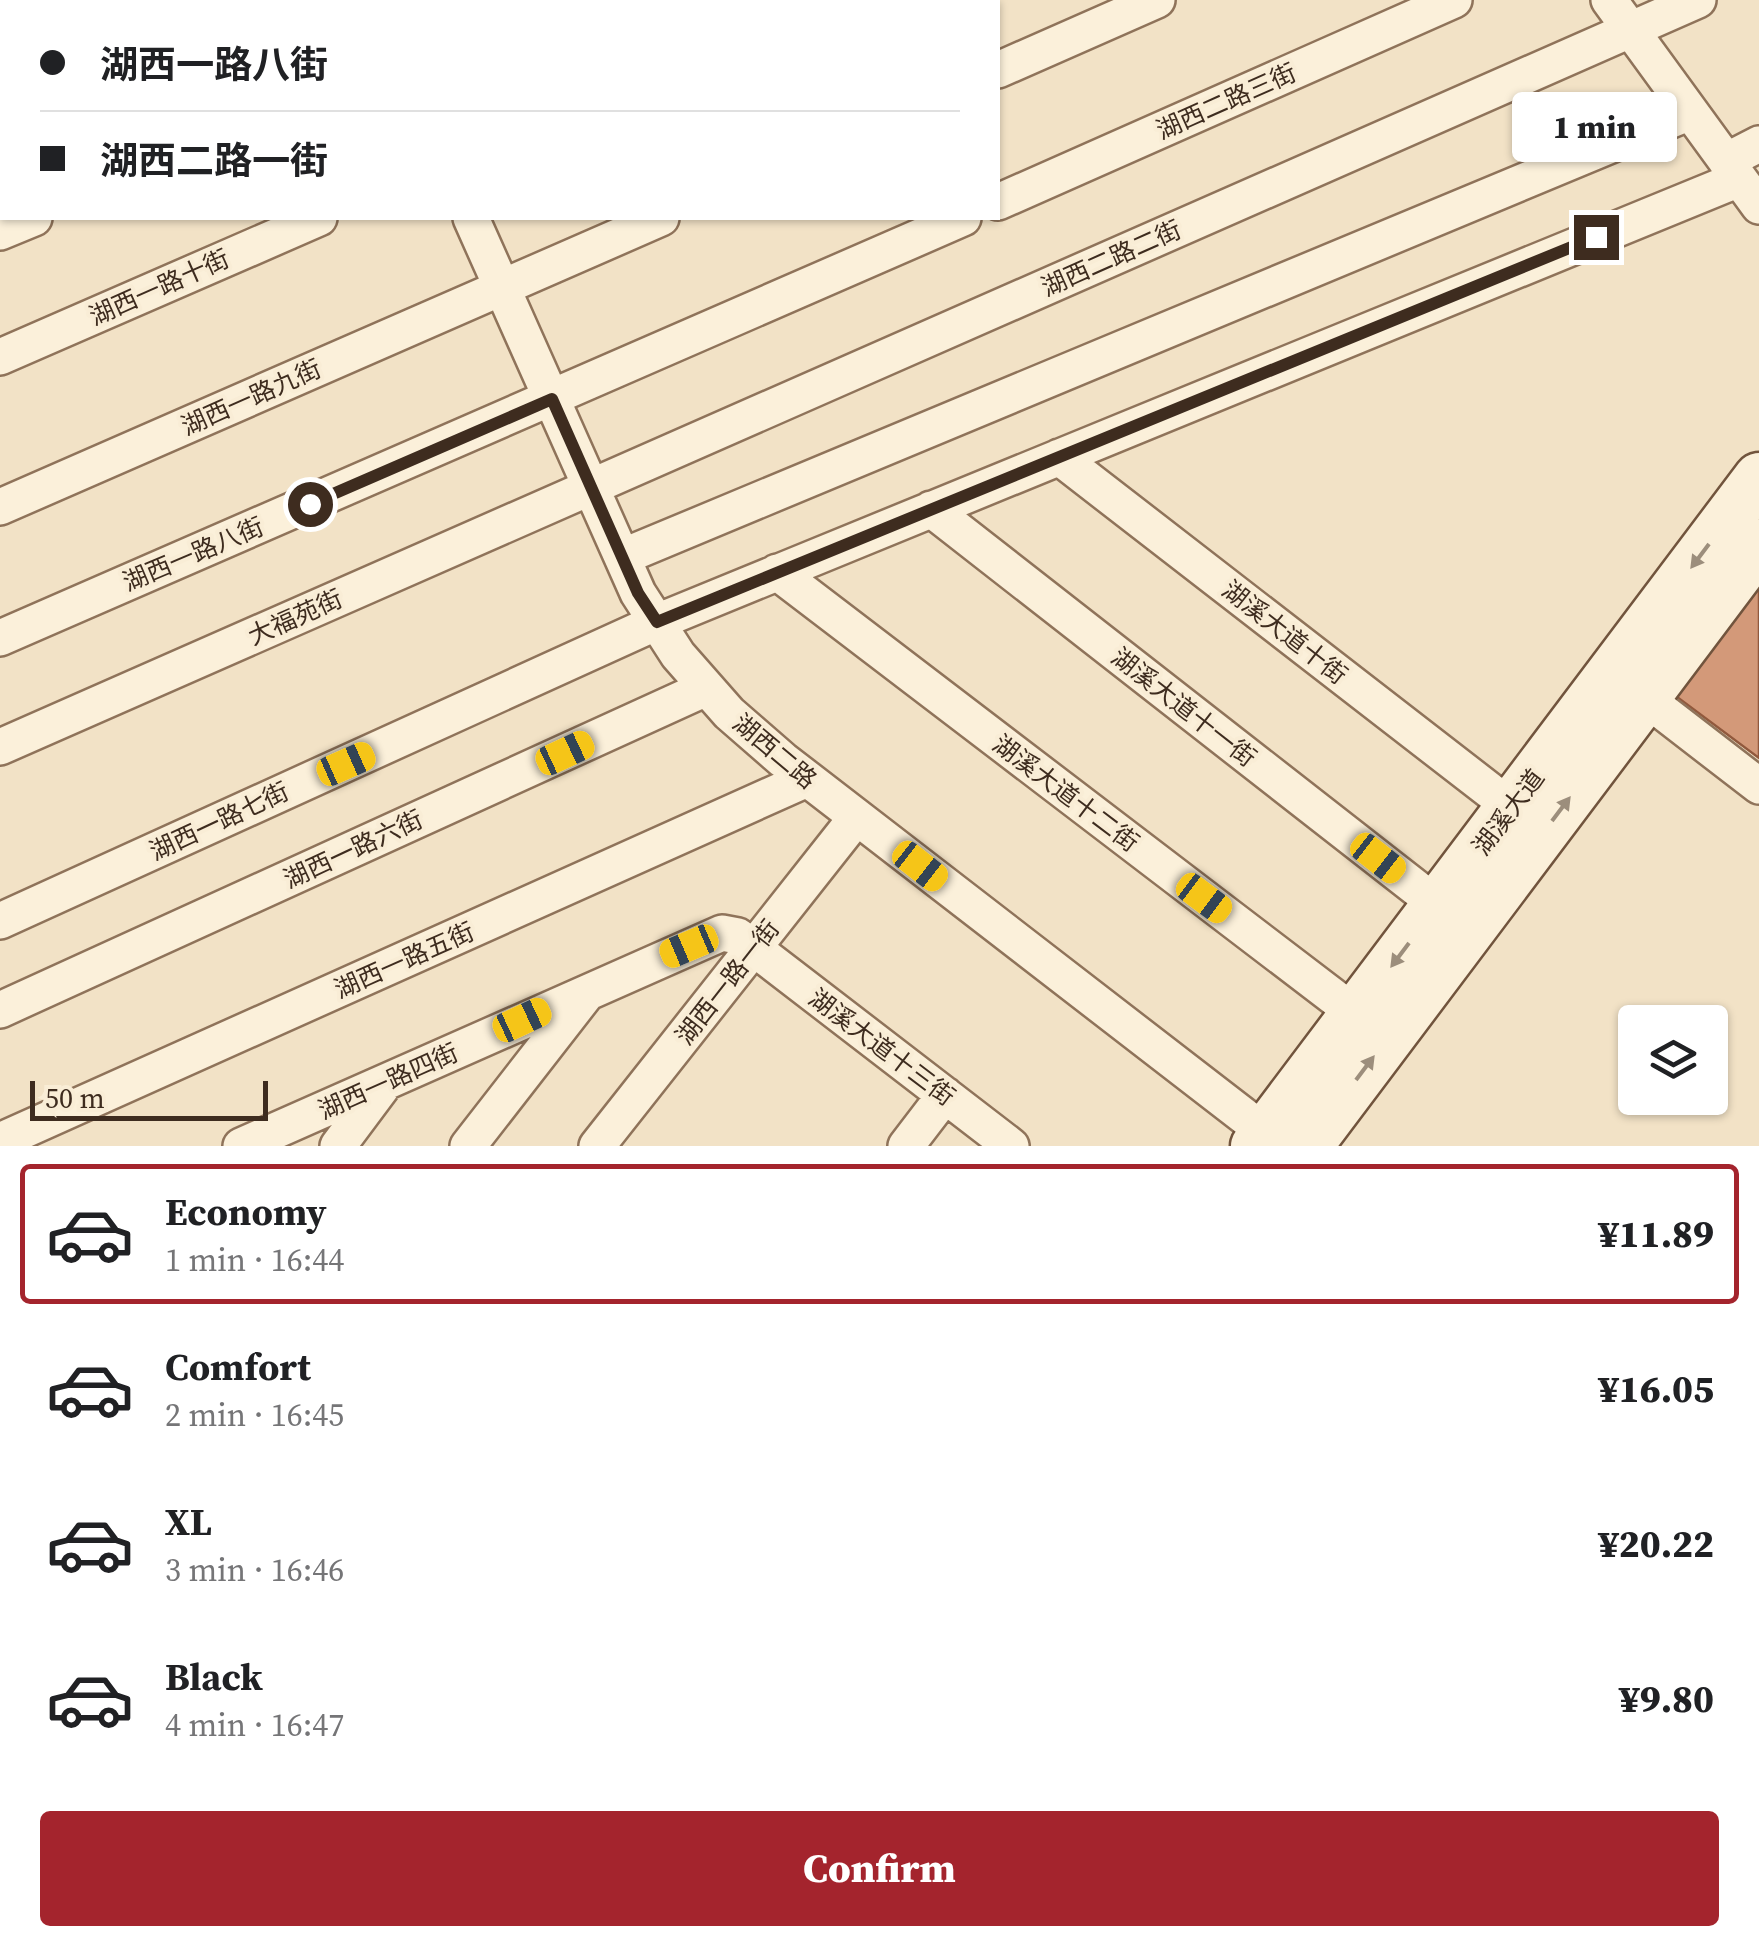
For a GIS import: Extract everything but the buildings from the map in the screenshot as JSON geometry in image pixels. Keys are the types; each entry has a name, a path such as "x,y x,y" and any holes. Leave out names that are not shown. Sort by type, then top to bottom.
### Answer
{"street":[{"path":"1000,69 1157,0"},
{"name":"湖西二路三街","path":"1000,201 1454,0"},
{"path":"1609,0 1741,182"},
{"name":"湖西二路二街","path":"591,487 1698,0"},
{"path":"622,557 1690,112"},
{"name":"湖西一路七街","path":"0,921 657,622 1741,182 1759,144"},
{"path":"0,232 29,220"},
{"name":"湖西一路十街","path":"0,357 313,220"},
{"name":"湖西二路","path":"472,220 638,593 678,656 729,713 808,779 1276,1142"},
{"name":"湖西一路九街","path":"0,507 657,220"},
{"path":"552,399 958,220"},
{"name":"湖西一路八街","path":"0,638 552,399"},
{"name":"湖溪大道十街","path":"1059,457 1511,807"},
{"name":"湖溪大道","path":"1276,1142 1356,1014 1759,478"},
{"name":"大福苑街","path":"0,747 591,487"},
{"name":"湖溪大道十一街","path":"931,509 1438,905"},
{"name":"湖溪大道","path":"1276,1142 1645,698 1759,545"},
{"name":"湖溪大道十二街","path":"777,572 1356,1014"},
{"name":"湖西一路六街","path":"0,1010 706,688"},
{"path":"1645,698 1759,786"},
{"name":"湖西一路五街","path":"0,1141 808,779"},
{"name":"湖西一路一街","path":"597,1146 856,818"},
{"name":"湖西一路四街","path":"240,1146 722,933 738,936 753,948"},
{"name":"湖溪大道十三街","path":"753,948 1011,1146"},
{"path":"468,1146 591,988"},
{"path":"338,1146 384,1085"},
{"path":"906,1146 944,1095"}],"route":[{"path":"310,504 552,399 638,593 657,622 1596,237"}]}
